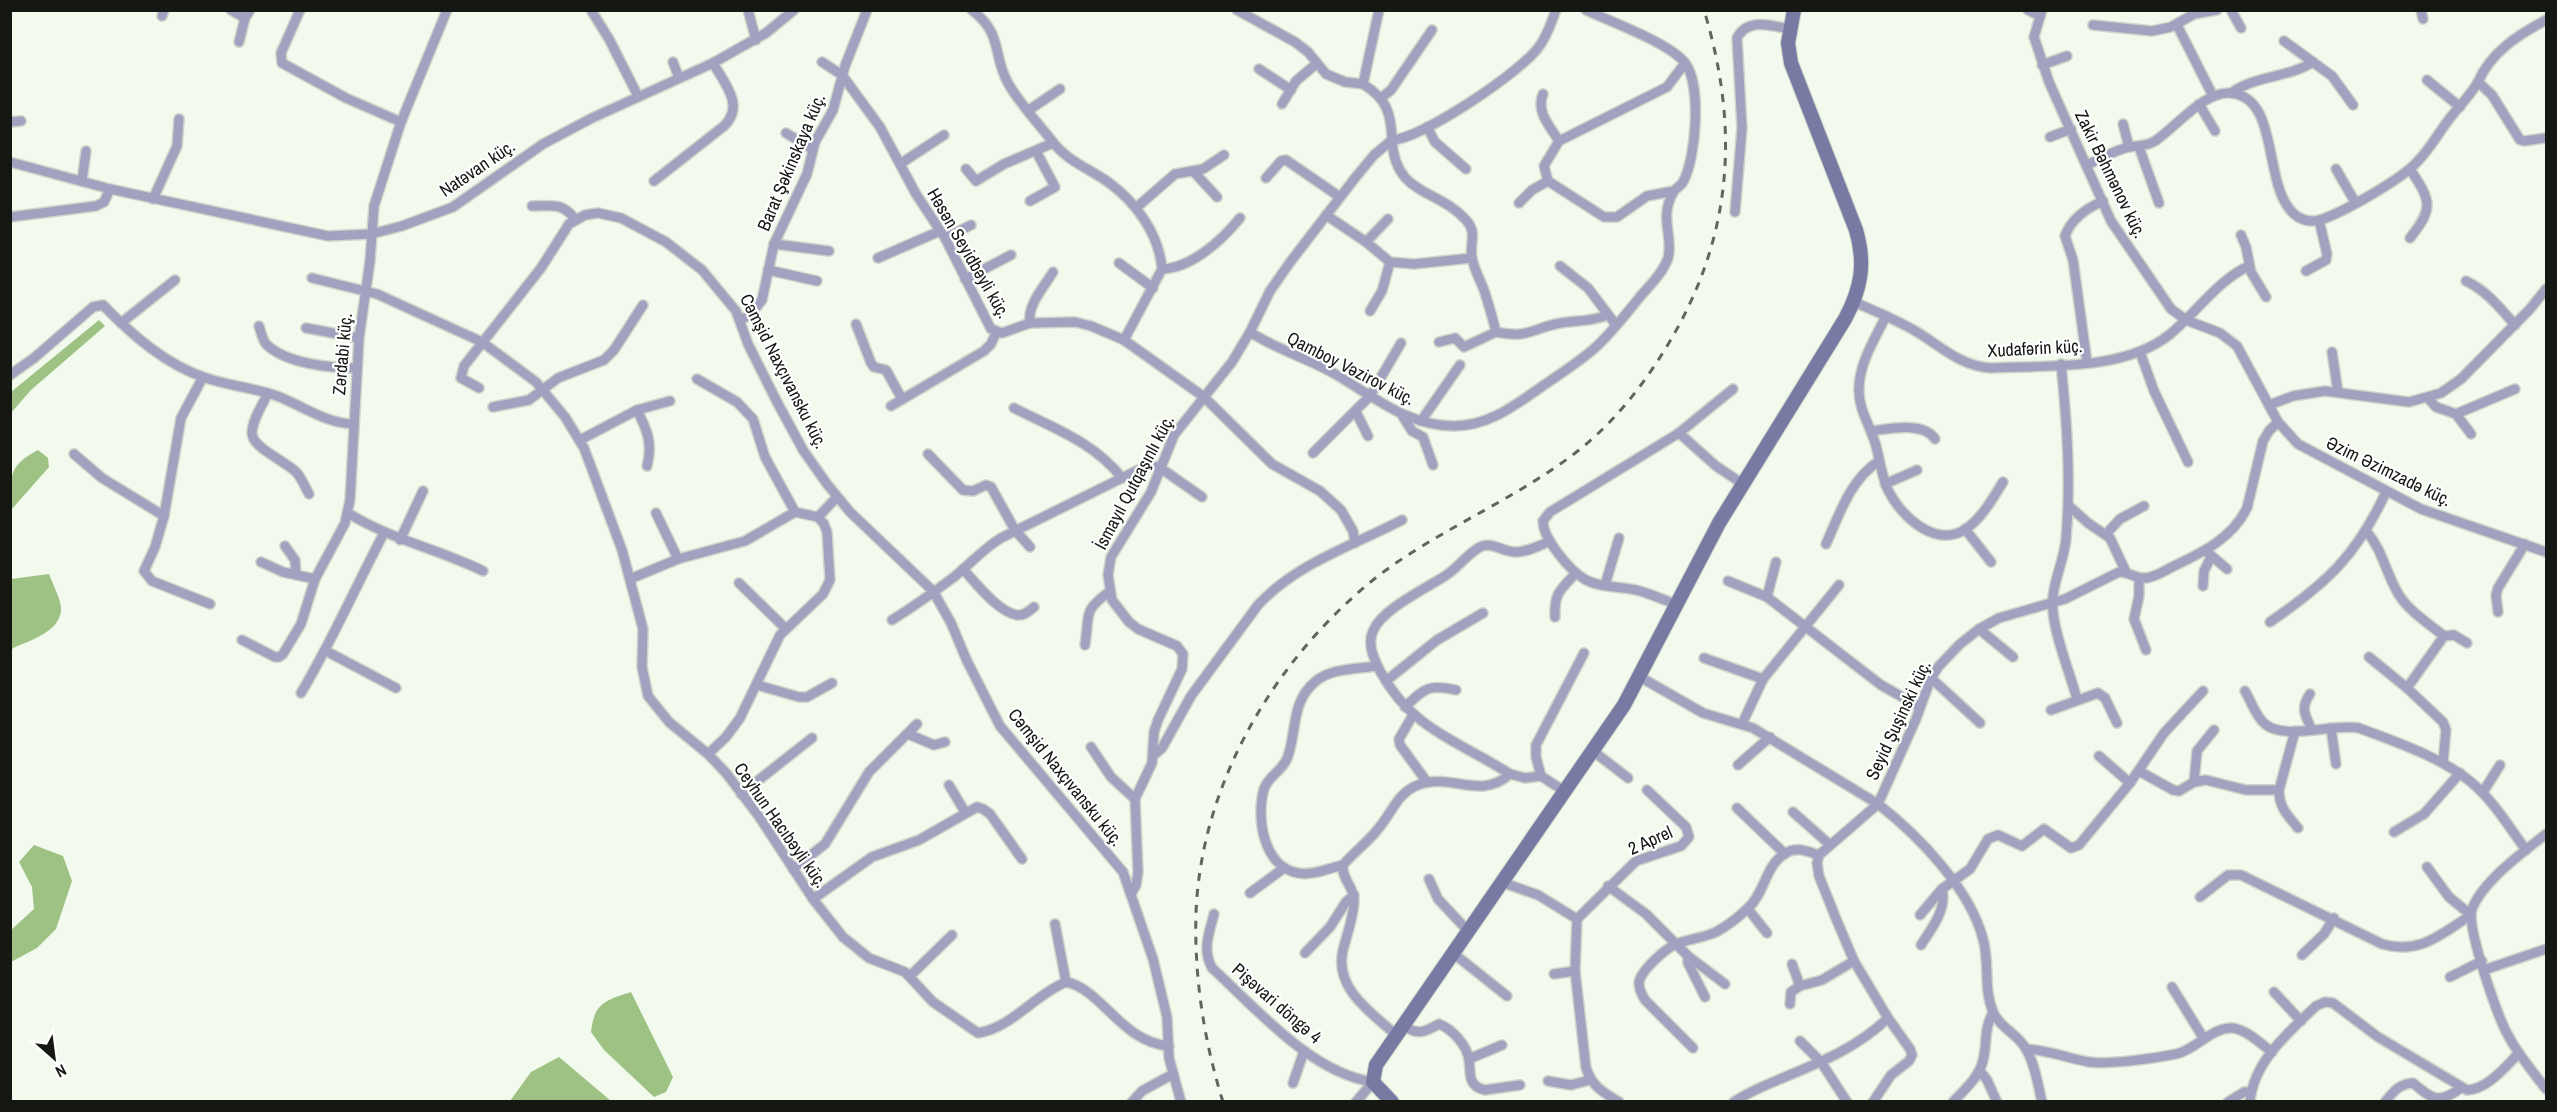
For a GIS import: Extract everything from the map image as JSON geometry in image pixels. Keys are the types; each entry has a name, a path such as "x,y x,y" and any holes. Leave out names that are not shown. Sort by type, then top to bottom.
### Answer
{"street":[{"path":"231,10 248,14 239,42"},
{"path":"300,10 282,54 282,63 346,98 401,122"},
{"name":"Zərdabi küç.","path":"242,640 279,657 301,624 315,579 348,513 359,338 370,261 375,201 401,122 447,10"},
{"path":"591,10 609,39 638,96"},
{"path":"748,10 756,40"},
{"name":"Natəvan küç.","path":"10,162 110,189 328,236 371,234 402,226 453,207 543,144 638,96 713,63 756,40 794,10"},
{"name":"Barat Şəkinskaya küç.","path":"741,320 752,313 762,300 774,244 807,174 812,149 832,110 842,75 867,10"},
{"path":"972,10 991,30 1008,83 1053,143 1073,162 1107,182 1137,207 1152,236 1160,256 1162,269 1124,340"},
{"path":"1238,10 1295,42 1308,52 1326,74 1345,82 1363,84 1381,98 1392,119 1393,155 1404,176 1414,188 1451,206 1467,221 1474,238 1472,258 1496,332"},
{"path":"1363,84 1379,10"},
{"path":"1392,140 1404,139 1427,127 1511,72 1538,49 1556,10"},
{"path":"1586,10 1660,44 1685,63 1666,87 1559,141 1544,166 1548,181 1604,217 1617,217 1647,196 1674,191"},
{"path":"1356,1101 1373,1082 1376,1065 1593,751 1640,677 1676,604 1743,484 1854,302 1861,276 1862,249 1791,63 1788,43 1794,10"},
{"path":"2028,10 2041,13"},
{"path":"2093,26 2152,31 2177,25 2194,14 2217,10"},
{"path":"2231,10 2241,28"},
{"name":"Zakir Bəhmənov küç.","path":"2041,13 2034,37 2042,65 2119,235 2166,304 2186,320 2220,333 2237,346 2269,405"},
{"path":"2231,93 2248,98 2258,110 2280,187 2291,210 2304,220 2319,220 2355,202 2410,169 2460,107 2478,82 2482,72 2502,49 2519,35 2547,20"},
{"path":"1735,212 1742,128 1737,38 1740,32 1753,24 1790,29"},
{"path":"2177,25 2212,96"},
{"path":"1381,98 1391,90 1432,30"},
{"path":"2283,41 2332,76 2352,105"},
{"path":"2042,65 2067,56"},
{"path":"673,62 679,78"},
{"path":"2087,165 2134,147 2146,146 2212,96 2231,93 2245,84 2298,69 2313,62"},
{"path":"654,181 724,126 733,115 734,101 713,63"},
{"name":"Həsən Seyidbəyli küç.","path":"822,63 842,75 880,126 916,194 942,235 986,321 996,333 1008,332 1030,323 1074,322 1091,326 1124,340 1204,397 1272,464 1320,491 1341,510 1353,531 1355,543"},
{"name":"Qamboy Vəzirov küç.","path":"1251,332 1278,349 1335,374 1402,415 1421,421 1453,426 1481,423 1502,414 1587,354 1616,325 1661,272 1668,257 1666,216 1674,191 1683,183 1688,166 1697,100 1695,87 1685,63"},
{"path":"1282,104 1304,73 1316,64"},
{"path":"1259,69 1291,90"},
{"path":"2427,80 2460,107"},
{"path":"2478,82 2492,95 2520,140 2547,138"},
{"path":"1029,110 1060,89"},
{"path":"1543,94 1540,102 1541,112 1559,141"},
{"path":"2199,104 2215,131"},
{"path":"153,199 177,146 179,119"},
{"path":"10,122 21,122"},
{"path":"2122,124 2159,203"},
{"path":"1427,127 1440,147 1466,169"},
{"path":"2050,137 2071,129"},
{"path":"786,133 812,149"},
{"path":"900,164 944,135"},
{"name":"İsmayıl Qutqaşınlı küç.","path":"1110,591 1108,575 1111,557 1126,530 1144,505 1174,435 1232,362 1251,332 1270,291 1326,215 1374,155 1392,140"},
{"path":"966,169 976,181 1005,164 1053,143"},
{"path":"82,181 86,151"},
{"path":"1030,201 1055,187 1036,151"},
{"path":"1137,207 1174,174 1211,166 1224,155"},
{"path":"1266,178 1281,161 1286,160 1340,197"},
{"path":"2336,169 2355,202"},
{"path":"2410,169 2425,192 2428,204 2427,214 2410,238"},
{"path":"1194,171 1217,197"},
{"path":"1519,203 1532,190 1548,181"},
{"path":"10,217 96,206 104,202 110,189"},
{"path":"2087,362 2073,260 2064,236 2073,222 2092,206 2103,201"},
{"path":"479,388 466,383 461,378 461,374 482,342 523,293 569,224 575,219 566,208 560,206 532,206"},
{"name":"Cəmşid Naxçıvansku küç.","path":"575,219 591,214 612,215 666,242 702,270 732,303 741,320 748,344 803,450 837,497 933,591 951,623 1000,726 1123,872 1153,959 1167,1017 1168,1046 1173,1074 1181,1101"},
{"path":"1326,215 1366,242 1390,262 1414,264 1472,258"},
{"path":"1162,269 1176,267 1197,256 1228,233 1240,218"},
{"path":"1366,242 1388,219"},
{"path":"2306,272 2326,260 2327,254 2319,220"},
{"path":"878,258 972,225"},
{"path":"2241,235 2246,247 2249,266 2266,297"},
{"path":"774,244 829,251"},
{"path":"965,279 1011,255"},
{"path":"1370,311 1382,291 1390,262"},
{"path":"1119,263 1153,288"},
{"path":"1560,266 1588,288 1616,325"},
{"name":"Xudafərin küç.","path":"1854,302 1917,332 1954,358 1976,367 2113,360 2140,352 2160,342 2186,320 2229,277 2249,266"},
{"path":"768,270 817,281"},
{"path":"1030,323 1029,317 1034,303 1053,272"},
{"name":"Ceyhun Hacıbəyli küç.","path":"312,278 365,290 395,301 482,342 542,389 580,440 622,550 643,629 642,667 648,696 669,722 708,754 726,774 758,815 813,899 843,937 863,953 899,968 910,976 933,1002 978,1033 993,1031 1054,987 1066,982"},
{"path":"121,323 175,280"},
{"path":"2466,281 2479,287 2490,296 2515,325"},
{"path":"2269,405 2303,394 2338,392 2409,402 2428,398 2451,387 2515,325 2547,289"},
{"path":"10,375 34,358 93,307 103,305 158,353 203,377 268,393 295,403 330,422 353,424"},
{"path":"493,407 529,400 558,378 604,360 614,350 643,305"},
{"path":"1439,342 1455,338 1464,347 1496,332 1519,336 1560,323 1596,320 1607,315"},
{"path":"1886,316 1860,376 1859,392 1861,406 1871,431 1886,484 1903,513 1925,530 1954,533 1965,529 1988,505 2003,482"},
{"path":"856,324 871,363 874,367 886,370 902,399"},
{"path":"259,326 267,344 279,352 320,367 357,368"},
{"path":"306,328 359,338"},
{"path":"891,406 984,351 992,344 996,333"},
{"path":"1313,453 1370,396 1401,344"},
{"path":"2140,352 2154,391 2188,462"},
{"path":"2332,352 2338,392"},
{"path":"2061,364 2068,445 2069,506 2066,546 2053,602 2053,612 2077,699"},
{"path":"1421,421 1460,365"},
{"path":"203,377 182,418 164,516 155,548 144,571 147,576 210,604"},
{"path":"697,379 737,402 753,419 765,457 795,512"},
{"path":"1676,604 1637,590 1586,580 1576,573 1550,541 1543,530 1543,521 1550,512 1679,433 1733,389"},
{"path":"2456,414 2515,389"},
{"path":"268,393 252,430 253,438 258,446 284,461 298,474 309,494"},
{"path":"2428,398 2436,407 2456,414 2471,435"},
{"path":"580,440 637,410 669,401"},
{"name":"Əzim Əzimzadə küç.","path":"2269,405 2278,422 2298,444 2386,492 2430,512 2547,552"},
{"path":"1014,408 1078,438 1113,466 1122,478"},
{"path":"637,410 648,431 650,443 647,466"},
{"path":"1356,412 1368,436"},
{"path":"1402,415 1412,431 1423,437 1433,465"},
{"path":"2069,506 2088,523 2106,534 2115,545 2126,572 2139,578 2154,576 2208,554 2243,517 2265,435 2278,422"},
{"path":"1871,431 1916,429 1928,431 1935,439"},
{"path":"1679,433 1716,466 1743,484"},
{"path":"74,454 102,478 164,516"},
{"path":"928,454 963,490 973,491 986,485 991,487 1015,530 1030,547"},
{"path":"1826,544 1859,477 1879,460"},
{"path":"892,620 915,606 963,569 983,550 1015,530 1150,466 1160,467 1202,497"},
{"path":"1886,484 1917,470"},
{"path":"400,540 423,491"},
{"path":"2270,622 2320,586 2338,568 2367,532 2386,492"},
{"path":"818,517 837,497"},
{"path":"2106,534 2120,519 2144,506"},
{"path":"630,579 678,559 745,541 795,512 818,517 827,532 830,580 823,594 785,628 773,646 757,685 733,729 708,754"},
{"path":"348,513 400,540 460,560 483,571"},
{"path":"656,513 678,559"},
{"path":"1153,756 1162,748 1191,696 1270,591 1305,566 1402,520"},
{"path":"1965,529 1991,562"},
{"path":"2367,532 2380,550 2400,596 2408,606 2444,636 2454,636 2468,643"},
{"path":"301,693 326,651 338,622 384,533"},
{"path":"1605,585 1619,538"},
{"path":"1550,541 1516,552 1488,544 1482,546 1454,570 1401,604 1380,621 1372,631 1372,652 1377,666 1405,707 1443,737 1510,774 1525,778 1541,776 1564,791"},
{"path":"2498,612 2496,595 2498,588 2525,544"},
{"path":"285,546 295,560 296,576"},
{"path":"2208,554 2228,568"},
{"path":"2203,586 2208,554"},
{"path":"261,562 296,576 315,579"},
{"path":"1767,597 1776,562"},
{"path":"963,569 996,603 1016,615 1023,615 1034,607"},
{"name":"Seyid Şuşinski küç.","path":"1819,855 1878,804 1931,678 1946,658 1979,629 2015,612 2080,593 2119,572 2126,572"},
{"path":"1556,617 1554,600 1576,573"},
{"path":"2139,578 2139,596 2134,619 2146,650"},
{"path":"1728,581 1767,597 1881,685 1920,707"},
{"path":"739,583 785,628"},
{"path":"1742,724 1764,679 1839,585"},
{"path":"1085,645 1089,611 1093,604 1110,591 1112,600 1129,622 1138,629 1177,646 1183,654 1182,669 1154,732 1153,756 1148,773 1135,799 1138,872 1136,885 1131,894"},
{"path":"1386,681 1437,640 1482,613"},
{"path":"1979,629 2013,657"},
{"path":"2407,688 2444,636"},
{"path":"326,651 396,688"},
{"path":"1541,776 1536,757 1536,745 1584,653"},
{"path":"2369,657 2443,722 2446,730 2443,762"},
{"path":"1704,658 1764,679"},
{"path":"1377,666 1331,673 1316,681 1303,694 1296,711 1289,755 1265,786 1261,804 1260,823 1264,837 1272,854 1284,868 1306,874 1343,865 1379,828 1402,795 1427,782 1458,783 1482,788 1494,785 1510,774"},
{"path":"1640,677 1703,713 1742,724 1770,737 1878,804 1896,819 1954,880 1967,899 1983,939 1987,987 1993,1013 2000,1024 2026,1048 2042,1101"},
{"path":"1931,678 1980,723"},
{"path":"757,685 799,697 807,697 832,683"},
{"path":"1405,707 1423,690 1431,687 1456,690"},
{"path":"1920,915 1942,889 1970,869 1992,836 1998,835 2022,846 2044,829 2074,848 2079,845 2130,783 2164,733 2204,691"},
{"path":"2246,691 2265,724 2280,730 2360,728 2443,762 2483,792 2526,850"},
{"path":"2051,710 2098,693 2102,694 2117,723"},
{"path":"2310,694 2304,702 2303,709 2312,730"},
{"path":"1413,715 1399,739 1400,745 1427,782"},
{"path":"793,869 825,844 869,772 917,724"},
{"path":"2331,728 2337,764"},
{"path":"2194,782 2197,751 2214,730"},
{"path":"2295,731 2279,790 2279,801 2282,810 2298,828"},
{"path":"908,734 934,745 945,742"},
{"path":"1738,765 1770,737"},
{"path":"741,794 812,738"},
{"path":"1091,747 1111,777 1135,799"},
{"path":"1593,751 1628,778"},
{"path":"2099,756 2130,783"},
{"path":"2483,792 2500,765"},
{"path":"2139,771 2178,791 2194,782 2206,780 2264,792 2279,790"},
{"path":"2394,832 2424,814 2460,773"},
{"path":"949,785 965,812"},
{"name":"2 Aprel","path":"1577,919 1608,886 1636,861 1681,846 1689,837 1686,827 1647,790"},
{"path":"813,899 872,857 919,840 977,807 990,814 1022,859"},
{"path":"1737,808 1785,854"},
{"path":"1793,812 1829,844"},
{"path":"2200,897 2228,875 2235,873 2334,918 2382,944 2407,948 2433,939 2471,915 2479,897 2495,878 2547,834"},
{"path":"1693,1048 1640,992 1641,976 1660,955 1676,944 1717,932 1748,909 1761,890 1770,869 1785,854 1800,849 1819,855 1817,863 1819,876 1854,961 1912,1055 1910,1061 1891,1075 1873,1101"},
{"path":"1343,865 1342,872 1354,895 1342,958 1342,972 1346,984 1354,995 1400,1030 1418,1033 1425,1032 1439,1024 1445,1026 1465,1047 1469,1059 1469,1076 1480,1089 1520,1085"},
{"path":"2427,867 2449,897 2471,915 2483,966 2504,1027 2519,1053 2547,1089"},
{"path":"1250,893 1284,868"},
{"path":"1428,879 1442,904 1468,931"},
{"path":"1501,882 1538,895 1577,919 1575,971 1586,1068 1590,1080 1599,1091 1618,1101"},
{"path":"1608,886 1647,914 1688,956 1725,984"},
{"path":"1922,945 1943,903 1942,889"},
{"path":"1305,953 1330,927 1346,902 1354,895"},
{"path":"1748,909 1767,933"},
{"name":"Pişəvari döngə 4","path":"1214,914 1205,948 1206,958 1212,968 1304,1051 1348,1076 1373,1082"},
{"path":"2302,955 2324,934 2334,918"},
{"path":"1055,924 1066,982 1081,988 1132,1032 1147,1041 1168,1046"},
{"path":"910,976 952,935"},
{"path":"2450,977 2547,948"},
{"path":"1453,953 1506,996"},
{"path":"1688,956 1688,963 1705,997"},
{"path":"1790,1004 1791,992 1800,986 1822,980 1854,961"},
{"path":"1792,964 1800,986"},
{"path":"1554,974 1575,971"},
{"path":"2172,987 2204,1039"},
{"path":"2274,992 2301,1021"},
{"path":"2228,1101 2244,1092 2250,1097 2256,1076 2272,1052 2316,1006 2325,1002 2333,1003 2378,1037 2467,1090 2480,1087 2519,1053"},
{"path":"1953,1101 1980,1071 1988,1021 1993,1013"},
{"path":"1734,1101 1753,1090 1821,1062 1860,1042 1888,1018"},
{"path":"2026,1048 2091,1062 2104,1062 2176,1054 2225,1029 2236,1028 2247,1033 2272,1052"},
{"path":"1800,1041 1821,1062 1847,1101"},
{"path":"1469,1059 1502,1046"},
{"path":"1293,1083 1304,1051"},
{"path":"1980,1071 1987,1080 1996,1101"},
{"path":"1132,1101 1142,1091 1173,1074"},
{"path":"1548,1081 1571,1085 1590,1080"},
{"path":"1373,1082 1392,1101"},
{"path":"2385,1101 2404,1084 2413,1083 2428,1095 2438,1099 2446,1098 2461,1088"}],"shaded area":[{"path":"99,320 105,326 31,390 11,413 11,392"},
{"path":"38,450 48,458 49,467 11,510 12,474 21,462"},
{"path":"49,574 60,603 59,618 55,625 42,635 11,651 11,579"},
{"path":"34,845 63,856 72,881 56,929 37,948 11,962 11,930 34,909 32,887 19,862"},
{"path":"631,992 673,1077 666,1092 654,1097 604,1050 591,1032 595,1015 603,1004"},
{"path":"559,1057 611,1101 510,1101 531,1072"}],"railway":[{"path":"1223,1102 1210,1056 1202,1009 1197,961 1196,913 1201,864 1212,816 1229,770 1251,726 1277,684 1307,644 1341,608 1402,559 1530,484 1579,450 1626,404 1664,351 1687,310 1704,269 1716,227 1723,185 1726,143 1723,99 1716,55 1704,10"}]}
